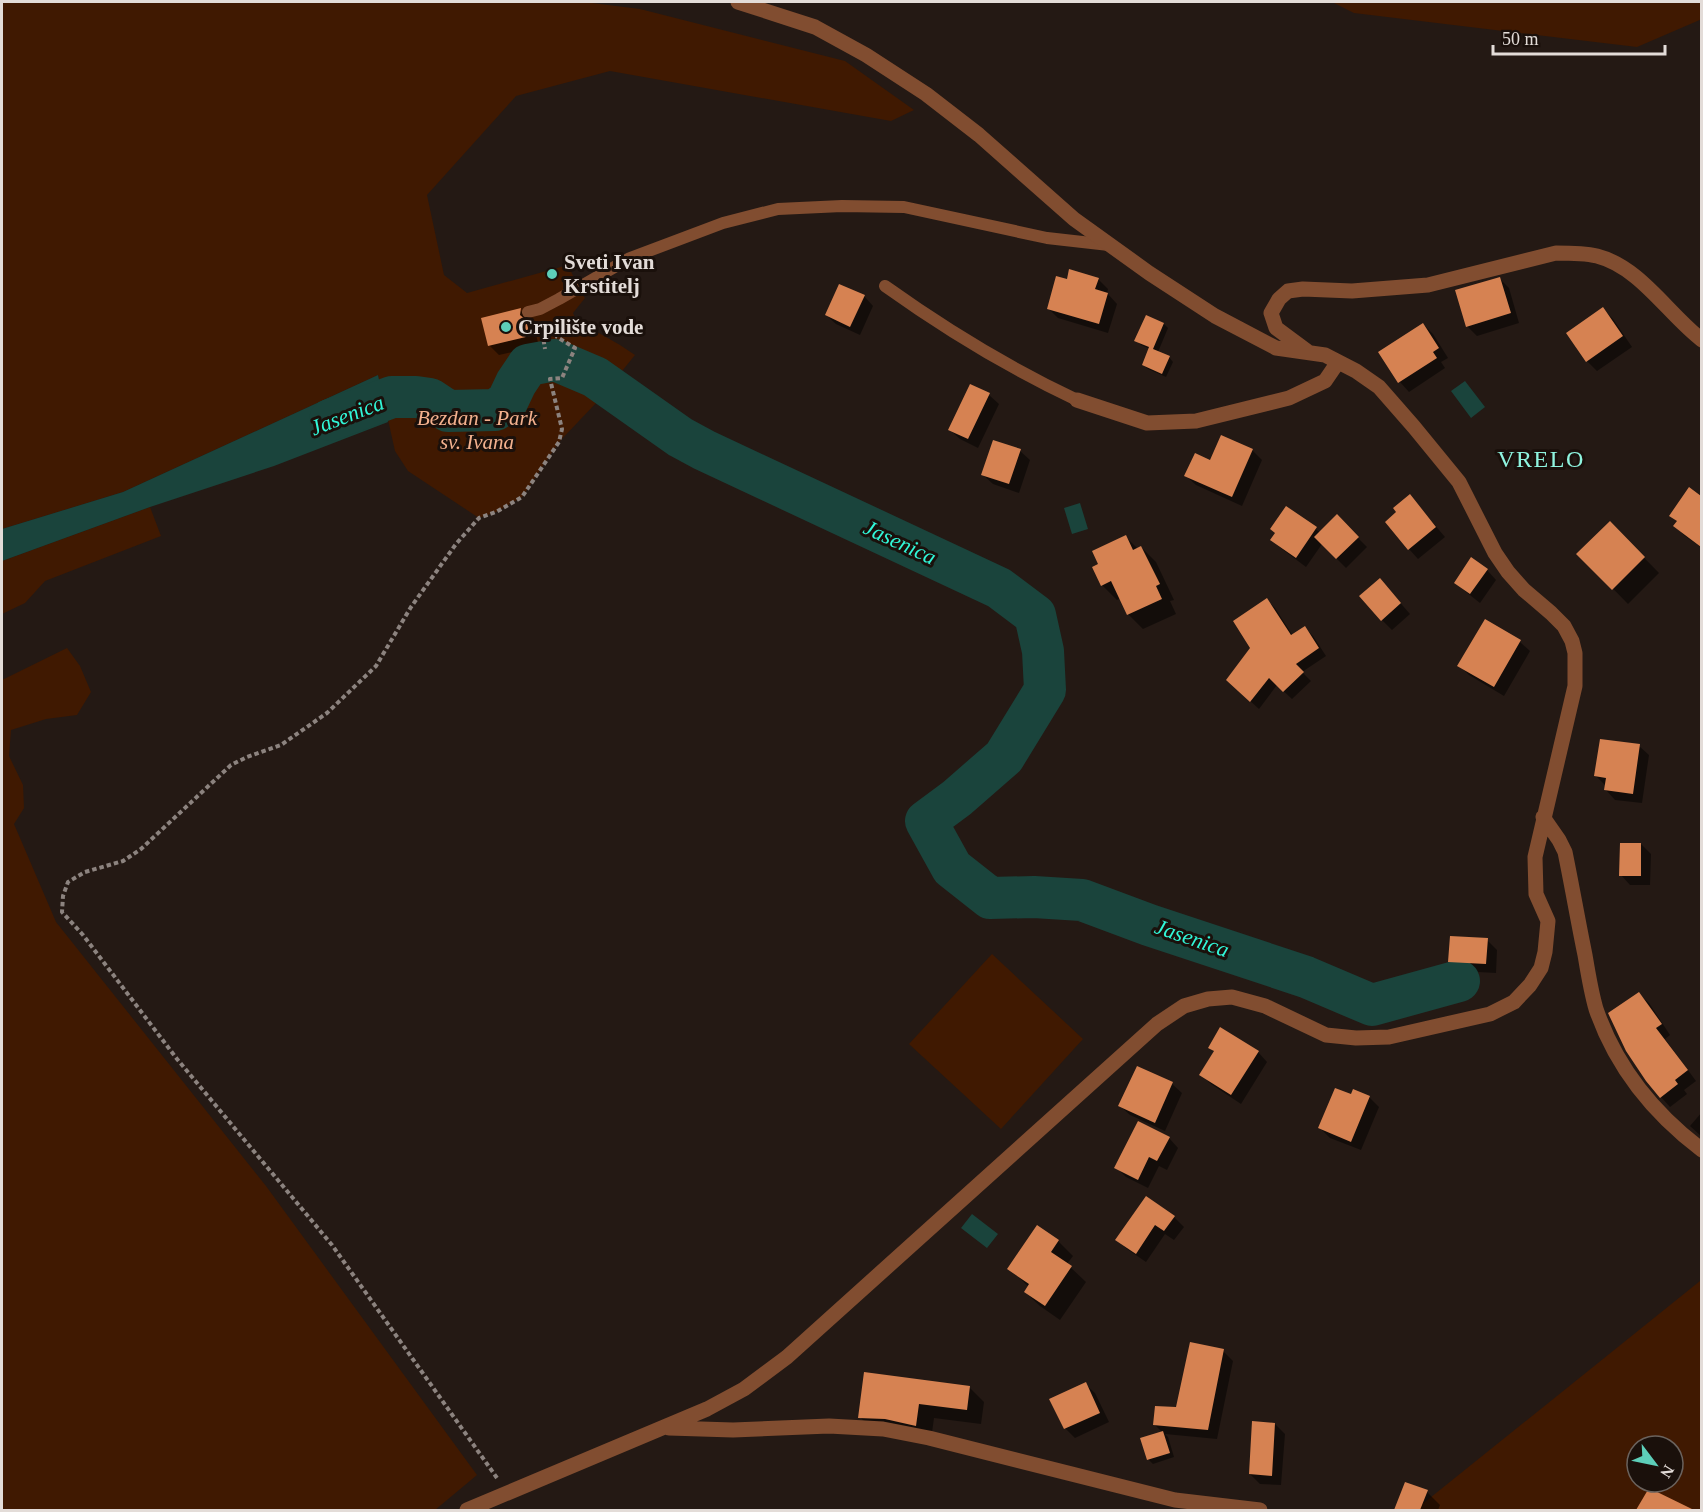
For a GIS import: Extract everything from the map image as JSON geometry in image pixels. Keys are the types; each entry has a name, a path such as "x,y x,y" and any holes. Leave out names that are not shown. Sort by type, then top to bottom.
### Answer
{"street":[{"path":"467,1510 707,1409 744,1389 787,1357 1157,1024 1184,1006 1208,999 1232,997 1265,1006 1326,1035 1356,1038 1389,1037 1490,1014 1514,1002 1530,985 1541,968 1545,952 1548,921 1536,894 1535,857 1575,686 1575,653 1564,626 1524,590 1508,572 1495,553 1459,482 1414,427 1379,387 1356,371 1324,355 1276,348 1256,338 1215,316 1109,245 1074,219 979,135 926,93 866,55 815,27 738,2"},
{"path":"1309,352 1276,328 1271,313 1279,299 1288,291 1303,289 1352,291 1428,285 1556,253 1598,256 1623,268 1650,290 1701,340"},
{"path":"1077,400 1147,423 1196,421 1289,398 1325,381 1338,362"},
{"path":"1543,818 1565,852 1596,1008 1611,1045 1629,1075 1657,1111 1674,1129 1701,1150"},
{"path":"661,1428 733,1430 829,1426 883,1429 929,1438 1175,1500 1260,1510"}],"lane":[{"path":"528,312 559,300 630,258 723,224 778,209 842,206 904,207 1047,238 1109,245"},
{"path":"885,286 964,340 1024,375 1077,400"}],"path":[{"path":"507,1494 332,1245 177,1059 83,935 62,912 63,897 68,882 85,872 123,861 141,849 231,765 280,745 327,713 376,666 411,608 456,544 479,518 496,512 522,497 559,442 562,429 550,379 562,378 575,348 557,337"}],"green space":[{"name":"Bezdan - Park sv. Ivana","path":"2,2 584,2 640,9 845,61 914,110 891,121 610,71 516,96 427,195 444,275 467,293 568,265 585,298 573,313 576,320 635,355 597,402 559,442 522,497 496,512 479,518 408,471 395,451 378,375 123,492 2,529"},
{"path":"1332,2 1701,2 1702,19 1637,47 1354,13"},
{"path":"150,507 161,536 45,581 25,603 2,614 2,561"},
{"path":"67,648 80,666 91,692 77,715 46,719 11,730 9,756 23,785 24,808 14,824 56,922 266,1186 477,1475 435,1510 2,1510 2,680"},
{"path":"992,954 1083,1039 1001,1129 909,1044"},
{"path":"1701,1281 1701,1510 1415,1510"}],"water":[{"path":"378,375 388,422 274,466 150,507 2,561 2,529 123,492"},
{"path":"1465,381 1485,407 1471,418 1451,391"},
{"path":"1080,503 1088,529 1072,534 1064,508"},
{"path":"972,1214 998,1234 987,1248 961,1228"}],"building":[{"path":"1069,269 1099,278 1095,289 1108,293 1099,324 1047,309 1056,276 1067,279"},
{"path":"1500,277 1511,313 1466,327 1455,290"},
{"path":"839,284 865,295 850,327 825,315"},
{"path":"1603,307 1623,336 1586,362 1566,333"},
{"name":"Crpilište vode","path":"521,308 520,315 526,320 530,336 488,346 481,318"},
{"path":"1146,315 1164,323 1153,349 1170,356 1162,374 1142,365 1149,347 1134,341"},
{"path":"1423,323 1439,348 1433,352 1437,358 1398,383 1378,352"},
{"path":"970,384 990,393 968,439 948,430"},
{"path":"1221,435 1253,449 1232,497 1184,476 1195,453 1210,460"},
{"path":"993,440 1021,449 1009,484 981,475"},
{"path":"1689,487 1701,496 1701,547 1673,526 1677,521 1669,516"},
{"path":"1410,494 1436,527 1408,550 1385,522 1396,512 1393,508"},
{"path":"1286,506 1317,527 1296,558 1270,540 1275,533 1270,529"},
{"path":"1337,514 1359,537 1336,559 1314,537"},
{"path":"1610,521 1645,557 1612,590 1576,554"},
{"path":"1126,535 1133,550 1141,546 1160,584 1156,586 1162,599 1127,615 1111,581 1101,586 1092,567 1098,564 1092,551"},
{"path":"1471,557 1488,569 1470,594 1454,583"},
{"path":"1380,578 1401,603 1381,621 1359,596"},
{"path":"1267,598 1291,635 1305,626 1319,648 1296,664 1304,672 1283,692 1269,678 1250,702 1226,680 1250,648 1233,621"},
{"path":"1485,619 1521,640 1494,687 1457,666"},
{"path":"1600,739 1640,744 1633,794 1604,790 1606,778 1594,776"},
{"path":"1620,843 1641,843 1641,876 1619,876"},
{"path":"1450,936 1488,938 1486,964 1448,962"},
{"path":"1639,992 1662,1024 1656,1028 1688,1070 1675,1080 1678,1084 1660,1098 1626,1051 1608,1013"},
{"path":"1220,1027 1259,1051 1231,1095 1199,1075 1214,1051 1208,1048"},
{"path":"1137,1066 1173,1082 1155,1123 1118,1106"},
{"path":"1335,1088 1351,1094 1353,1089 1370,1096 1351,1142 1318,1128"},
{"path":"1138,1121 1170,1137 1157,1161 1149,1157 1138,1180 1114,1168"},
{"path":"1146,1196 1175,1216 1164,1231 1155,1225 1136,1254 1115,1240"},
{"path":"1037,1225 1059,1240 1051,1252 1072,1266 1045,1306 1024,1292 1029,1284 1007,1269"},
{"path":"1190,1342 1224,1349 1208,1430 1153,1425 1155,1406 1176,1407"},
{"path":"864,1372 970,1386 967,1410 919,1404 916,1426 885,1419 858,1418"},
{"path":"1086,1382 1100,1413 1064,1429 1049,1399"},
{"path":"1252,1421 1275,1423 1272,1476 1249,1474"},
{"path":"1163,1431 1170,1453 1147,1460 1140,1438"},
{"path":"1405,1482 1428,1490 1420,1510 1394,1510"},
{"path":"1645,1494 1661,1494 1694,1510 1636,1510"}],"waterway":[{"name":"Jasenica","path":"330,420 392,397 430,399 448,411 495,410 507,402 528,365 555,360 595,377 680,437 704,450 999,588 1035,615 1043,651 1045,690 1004,757 957,798 926,821 952,868 990,898 1034,897 1082,900 1149,925 1306,977 1372,1005 1459,981"}],"place":[{"name":"Sveti Ivan Krstitelj","path":"552,274"},
{"name":"Crpilište vode","path":"506,327"}],"district":[{"name":"VRELO","path":"1541,459"}]}
